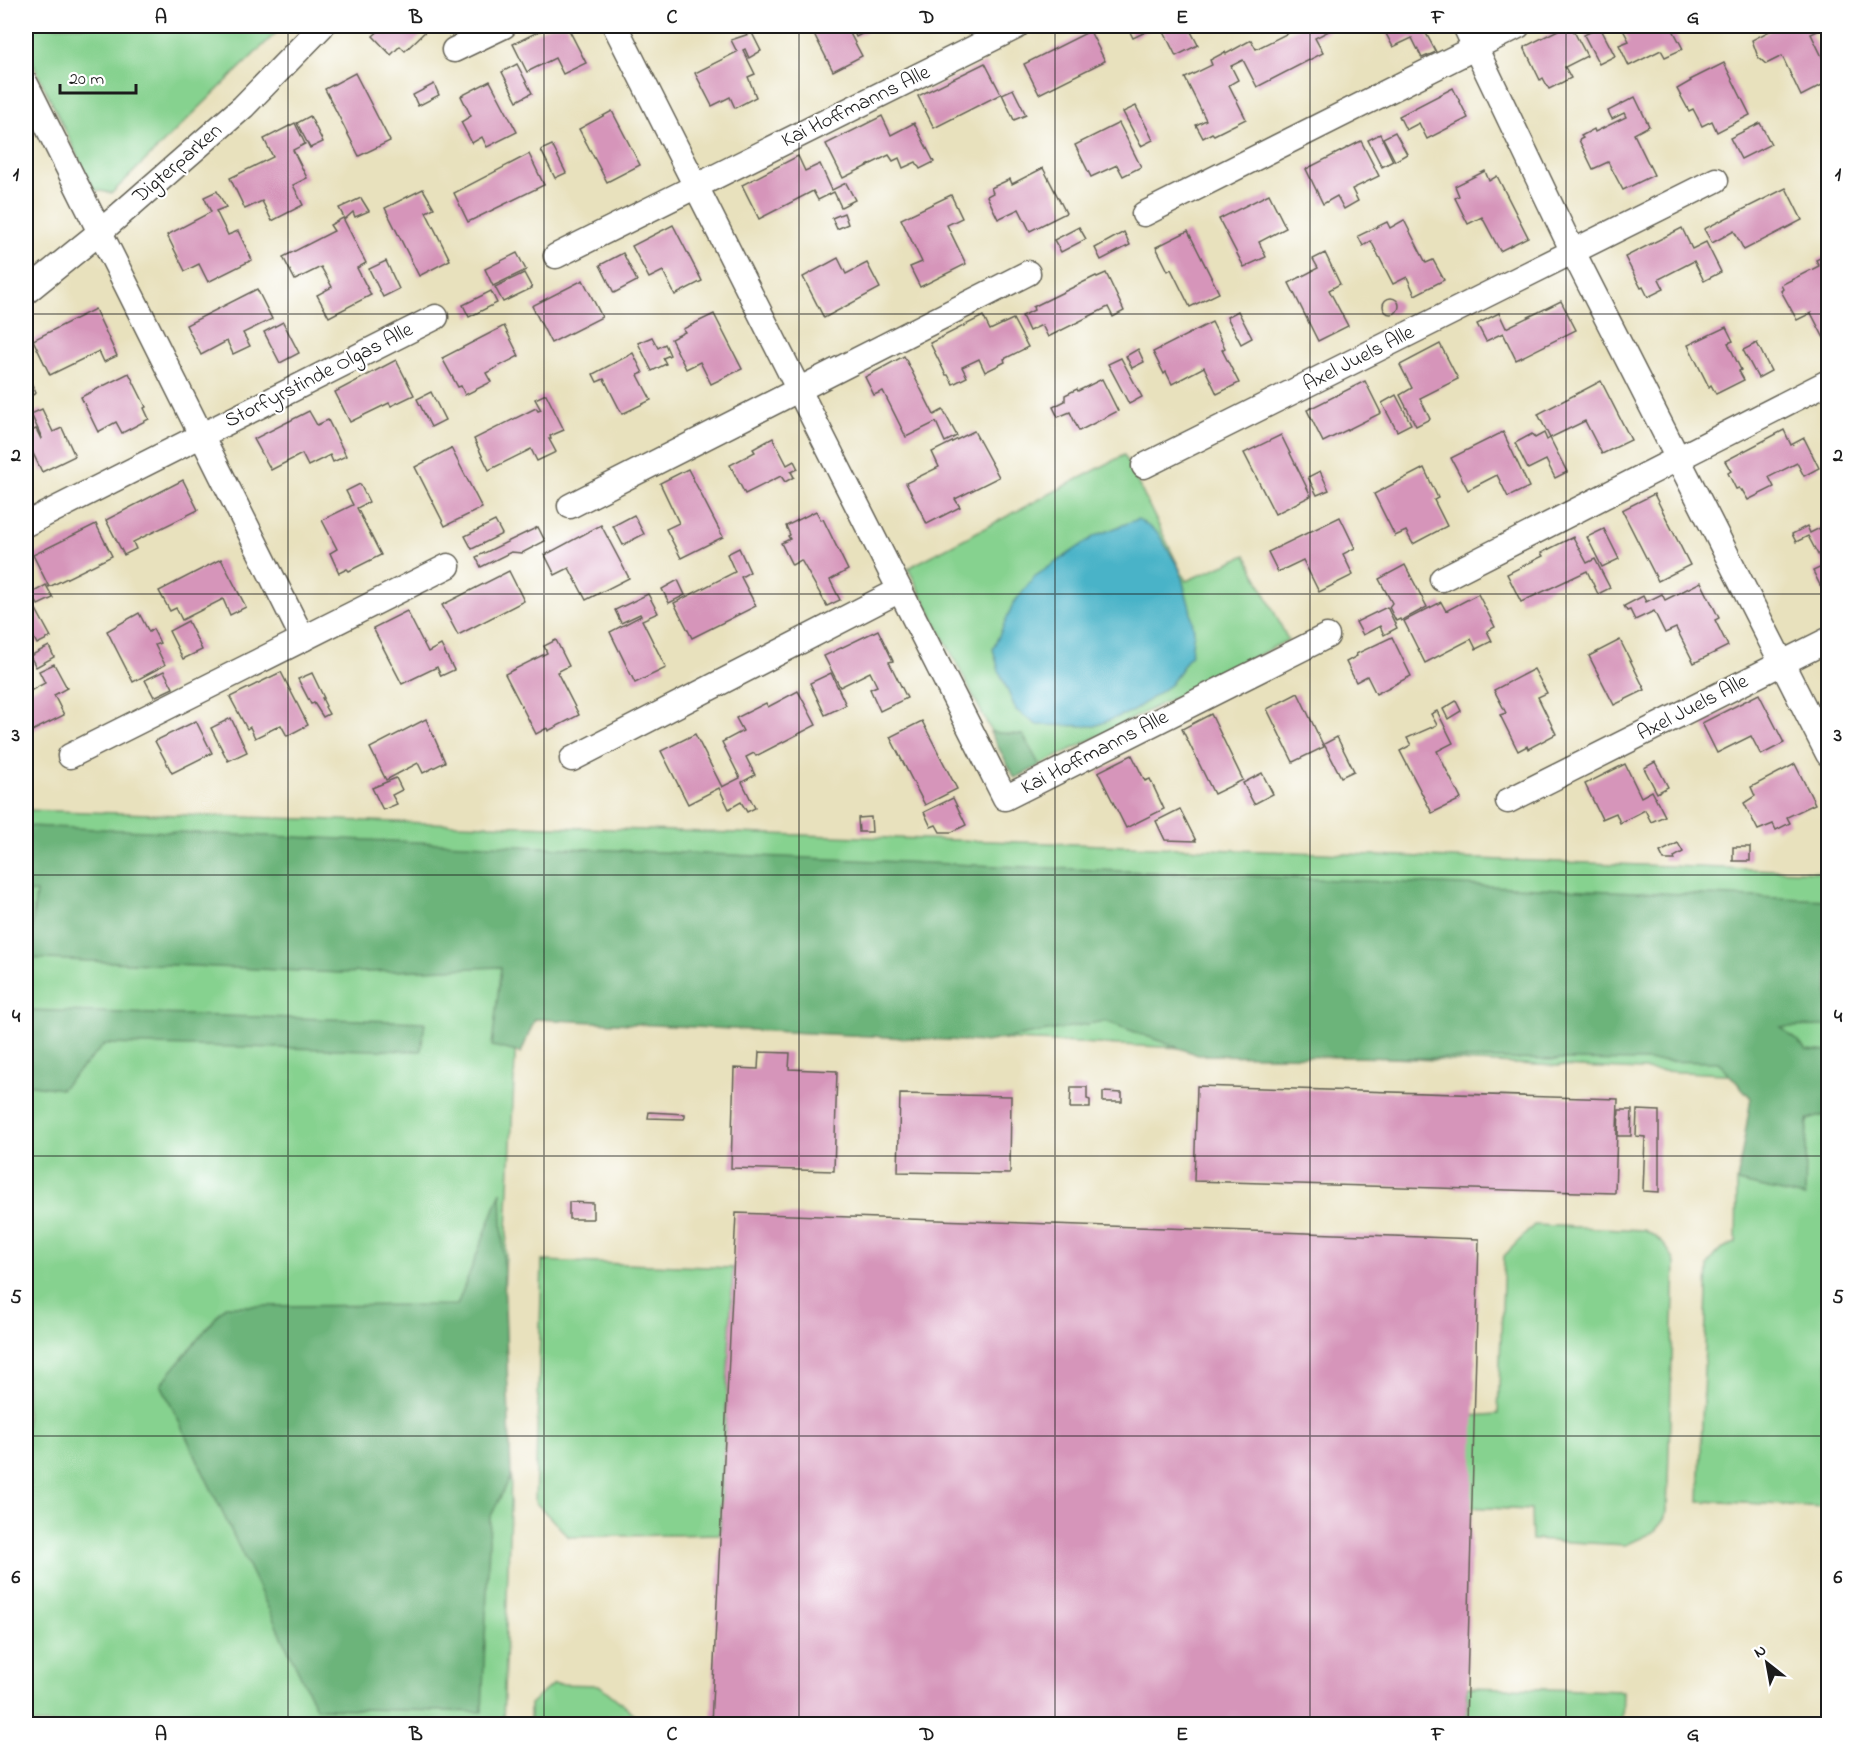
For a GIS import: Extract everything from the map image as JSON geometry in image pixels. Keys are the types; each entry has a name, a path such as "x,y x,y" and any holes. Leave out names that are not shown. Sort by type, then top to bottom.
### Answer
{"street":[{"name":"Digterparken","path":"26,292 100,232 243,106 322,26"},
{"path":"454,50 504,26"},
{"name":"Kai Hoffmanns Alle","path":"615,26 1005,798 1328,636"},
{"path":"1144,214 1470,36 1518,26"},
{"name":"Kai Hoffmanns Alle","path":"556,256 1016,27"},
{"path":"1470,36 1573,252 1828,754"},
{"name":"Storfyrstinde Olgas Alle","path":"26,84 303,639"},
{"name":"Axel Juels Alle","path":"1144,466 1716,180"},
{"path":"570,507 1028,273"},
{"name":"Storfyrstinde Olgas Alle","path":"26,524 436,317"},
{"path":"1442,579 1826,383"},
{"path":"70,756 448,566"},
{"path":"572,759 900,590"},
{"name":"Axel Juels Alle","path":"1508,801 1828,640"}],"green space":[{"path":"26,26 283,26 112,193 94,190 26,49"},
{"path":"1124,455 1186,581 1246,555 1288,640 1015,778 908,568"},
{"path":"990,732 1023,735 1040,766 1015,778"},
{"path":"26,810 1048,843 1828,872 1828,1079 517,1016 494,1508 511,1476 503,1724 26,1724"},
{"path":"26,826 1828,900 1828,1026 1781,1027 1807,1050 1828,1052 1828,1114 1807,1120 1805,1197 1737,1182 1751,1098 1718,1062 1198,1055 1105,1021 985,1042 535,1019 521,1053 492,1046 501,967 341,973 26,958 26,929 32,928 36,892 26,893"},
{"path":"26,1010 425,1022 421,1051 105,1044 61,1089 26,1084"},
{"path":"1828,1114 1828,1507 1699,1501 1708,1265 1719,1251 1736,1243 1737,1182 1804,1196 1807,1120"},
{"path":"501,1192 511,1476 490,1518 482,1712 316,1708 161,1384 225,1306 457,1305"},
{"path":"1534,1225 1644,1230 1663,1244 1675,1263 1667,1512 1654,1532 1626,1545 1532,1540 1531,1510 1466,1507 1470,1416 1498,1414 1504,1256"},
{"path":"542,1261 733,1268 720,1534 569,1537 535,1502"},
{"path":"553,1684 599,1685 647,1724 530,1724 530,1704"},
{"path":"1468,1687 1623,1691 1622,1724 1466,1724"}],"water":[{"path":"1138,519 1158,533 1179,568 1194,631 1191,654 1171,684 1133,711 1095,726 1037,725 1016,710 999,671 993,649 1013,604 1034,577 1095,536"}],"building":[{"path":"380,26 431,26 405,51 400,46 391,55 373,36 382,28"},
{"path":"550,26 567,26 586,63 563,74 555,58 527,72 513,44"},
{"path":"810,26 846,26 862,56 833,71"},
{"path":"851,26 864,26 867,31 856,37"},
{"path":"1127,26 1158,26 1133,38"},
{"path":"1161,26 1188,26 1198,45 1176,56"},
{"path":"1302,26 1327,26 1329,31 1315,38 1323,53 1257,87 1243,60 1231,66 1238,80 1229,85 1246,119 1203,138 1196,125 1206,120 1185,78 1212,65 1210,60 1251,40 1256,49"},
{"path":"1382,26 1422,26 1436,52 1422,58 1412,38 1393,47"},
{"path":"1566,26 1571,26 1587,56 1565,67 1571,78 1549,89 1543,78 1540,80 1524,47"},
{"path":"1621,26 1671,26 1683,49 1665,57 1661,50 1629,66 1619,45 1629,41"},
{"path":"1779,26 1828,26 1811,34 1828,69 1828,82 1801,96 1782,56 1766,64 1758,57 1752,40"},
{"path":"1600,27 1615,56 1599,64 1584,35"},
{"path":"1090,31 1105,61 1039,94 1024,64"},
{"path":"752,33 761,51 749,58 745,49 743,50 755,74 748,77 756,97 735,108 730,97 712,106 695,73 737,52 731,40"},
{"path":"985,63 1001,94 934,128 918,96"},
{"path":"1724,63 1750,115 1717,132 1712,121 1702,126 1693,109 1689,111 1677,89"},
{"path":"517,64 532,93 517,101 502,72"},
{"path":"355,73 390,141 359,156 325,89"},
{"path":"490,81 517,132 487,147 482,137 472,143 461,122 471,116 461,96"},
{"path":"434,84 439,95 418,106 413,95"},
{"path":"1453,88 1468,118 1427,139 1419,123 1406,130 1399,116"},
{"path":"1013,89 1026,115 1014,120 1002,94"},
{"path":"1635,97 1649,126 1634,134 1654,175 1623,190 1608,162 1593,169 1579,140 1583,138 1581,136 1594,129 1595,132 1626,117 1624,113 1612,119 1608,111"},
{"path":"1136,106 1153,140 1141,146 1123,112"},
{"path":"612,111 640,165 607,182 579,129"},
{"path":"310,116 323,142 310,148 297,123"},
{"path":"882,116 891,135 914,123 934,162 920,169 916,162 903,168 899,158 893,161 889,155 843,178 826,144"},
{"path":"295,123 305,144 293,150 307,178 293,185 303,205 272,221 262,201 245,209 230,178 273,157 264,139"},
{"path":"1119,123 1141,167 1123,176 1117,165 1091,177 1075,145"},
{"path":"1760,123 1771,144 1741,159 1730,138"},
{"path":"1395,132 1407,154 1395,161 1383,138"},
{"path":"1380,134 1393,161 1382,167 1368,140"},
{"path":"1361,141 1379,176 1352,189 1358,201 1344,209 1337,196 1323,204 1306,169"},
{"path":"552,145 566,173 555,178 541,150"},
{"path":"529,154 544,185 468,222 454,193"},
{"path":"798,156 805,171 820,164 832,190 846,183 855,200 841,207 834,192 818,200 813,191 759,219 742,185"},
{"path":"1043,168 1066,213 1030,231 1019,209 998,219 987,196 993,193 991,188 1010,179 1012,184"},
{"path":"1485,171 1489,181 1497,176 1528,237 1500,251 1482,217 1468,224 1455,198 1459,196 1455,186"},
{"path":"1786,188 1802,220 1744,250 1734,231 1712,243 1704,229"},
{"path":"423,189 434,208 426,212 450,260 419,276 385,208"},
{"path":"217,191 226,207 216,211 228,235 238,231 252,260 208,282 199,264 185,271 167,235 211,212 204,197"},
{"path":"1269,194 1286,228 1259,242 1266,257 1244,267 1219,219"},
{"path":"951,195 962,218 947,225 966,264 920,287 910,267 922,262 901,219"},
{"path":"361,198 369,211 355,217 353,212 345,219 339,208"},
{"path":"844,213 848,224 837,229 832,218"},
{"path":"343,218 366,263 357,268 371,295 329,317 317,295 332,287 321,267 295,280 283,257 334,231 330,225"},
{"path":"1404,220 1426,263 1433,260 1444,280 1415,295 1407,277 1393,284 1371,241 1363,246 1358,236 1387,222 1390,228"},
{"path":"673,225 702,281 675,295 663,271 649,278 632,246"},
{"path":"1079,227 1086,239 1061,252 1054,240"},
{"path":"1682,228 1692,249 1706,242 1721,272 1704,281 1694,261 1659,279 1664,289 1648,297 1625,257"},
{"path":"1188,231 1219,293 1190,307 1171,269 1168,271 1156,247"},
{"path":"1124,232 1130,245 1101,260 1095,248"},
{"path":"517,253 526,270 493,286 485,269"},
{"path":"623,253 637,281 614,293 600,265"},
{"path":"1325,253 1340,284 1329,290 1348,326 1318,341 1289,283 1318,268 1313,259"},
{"path":"1828,254 1828,339 1825,340 1811,313 1797,320 1781,291 1783,289 1781,285 1819,266 1816,260"},
{"path":"838,258 846,274 867,263 880,288 824,318 803,277"},
{"path":"386,261 399,289 383,297 369,269"},
{"path":"524,273 532,288 503,302 495,287"},
{"path":"1106,273 1124,311 1113,317 1108,307 1048,337 1042,325 1029,331 1022,316 1034,310 1033,307"},
{"path":"583,280 602,317 551,343 532,306"},
{"path":"257,289 272,319 243,333 250,346 233,354 227,341 201,355 186,325"},
{"path":"491,291 497,303 469,317 463,305"},
{"path":"1391,298 1399,306 1391,314 1383,306"},
{"path":"1561,301 1576,330 1516,360 1503,333 1486,341 1477,324 1499,313 1506,328"},
{"path":"95,309 117,356 104,362 99,351 50,375 33,340"},
{"path":"1238,311 1252,338 1241,344 1227,317"},
{"path":"714,314 742,369 711,384 700,362 686,369 671,339 685,332 683,329"},
{"path":"983,316 990,330 1013,319 1028,347 985,372 979,359 962,367 967,377 953,384 930,343"},
{"path":"283,322 299,353 280,363 264,332"},
{"path":"1212,322 1225,348 1222,350 1239,383 1217,394 1204,367 1172,384 1153,352"},
{"path":"504,326 519,356 486,373 491,382 465,395 442,358"},
{"path":"1726,327 1733,341 1728,343 1744,380 1716,394 1711,385 1709,387 1688,345"},
{"path":"652,337 658,348 665,344 670,355 663,358 666,364 652,371 638,343"},
{"path":"1757,343 1771,371 1758,378 1743,350"},
{"path":"1440,344 1458,379 1420,398 1430,419 1416,426 1400,395 1412,388 1400,365"},
{"path":"1138,349 1144,362 1132,368 1126,356"},
{"path":"633,353 643,373 638,375 651,400 622,414 604,379 597,382 593,374"},
{"path":"904,356 934,415 943,410 957,436 945,442 936,422 906,437 883,391 874,395 865,377"},
{"path":"1121,358 1142,397 1129,404 1108,364"},
{"path":"396,360 414,395 391,406 389,403 350,422 335,392"},
{"path":"26,372 36,393 26,399"},
{"path":"129,373 146,407 144,408 149,419 122,433 116,422 98,432 81,397"},
{"path":"1102,379 1118,411 1079,431 1070,412 1058,417 1053,407 1065,401 1065,395"},
{"path":"1365,381 1381,413 1323,442 1307,410"},
{"path":"1601,381 1631,440 1602,454 1585,421 1550,438 1538,414"},
{"path":"431,392 445,420 431,427 417,399"},
{"path":"546,394 564,430 550,436 551,439 549,439 556,452 537,461 531,449 489,470 474,439 536,408 538,411 541,410 535,399"},
{"path":"1396,395 1411,424 1397,431 1382,403"},
{"path":"42,409 53,432 62,428 75,456 42,472 26,433 36,429 42,438 31,414"},
{"path":"309,411 317,425 328,420 346,456 333,462 330,455 308,466 302,454 271,470 254,439"},
{"path":"1784,430 1791,445 1804,438 1819,468 1804,476 1797,463 1769,477 1774,487 1748,500 1742,490 1736,489 1728,473 1731,471 1725,461"},
{"path":"974,431 999,477 955,499 960,507 927,524 906,483 939,467 932,452"},
{"path":"1503,432 1529,487 1508,497 1497,475 1468,490 1451,458"},
{"path":"1544,433 1547,440 1550,438 1567,472 1555,478 1546,460 1528,469 1515,443 1532,434 1535,438"},
{"path":"1281,435 1311,496 1275,514 1244,453"},
{"path":"773,438 787,465 794,461 798,469 791,472 794,477 785,482 781,476 745,494 730,465 755,452 753,449"},
{"path":"451,448 482,508 445,526 415,467"},
{"path":"1424,468 1438,498 1434,500 1447,526 1413,544 1406,531 1395,536 1374,494"},
{"path":"688,469 723,537 681,558 666,529 679,523 660,483"},
{"path":"1320,471 1329,490 1317,495 1308,477"},
{"path":"183,480 198,510 133,542 136,549 124,555 106,520"},
{"path":"360,484 369,502 357,508 381,555 349,571 347,569 339,573 330,553 337,549 322,520 353,505 346,491"},
{"path":"1654,494 1690,565 1658,581 1622,510"},
{"path":"816,511 821,520 823,519 848,570 830,580 840,600 827,606 801,560 792,565 781,543 790,539 786,526"},
{"path":"634,515 644,534 623,545 613,526"},
{"path":"1340,517 1355,548 1343,554 1353,575 1319,592 1303,560 1278,572 1268,552"},
{"path":"495,521 502,534 472,549 465,536"},
{"path":"96,524 112,556 49,587 33,555"},
{"path":"1828,524 1828,596 1826,597 1813,571 1824,566 1808,536 1796,542 1792,534 1807,526 1810,533"},
{"path":"601,525 629,578 586,600 569,568 555,575 545,555"},
{"path":"538,527 545,541 522,553 511,552 481,567 476,557"},
{"path":"1604,529 1619,559 1602,567 1587,537"},
{"path":"1573,537 1587,563 1595,559 1610,588 1598,594 1587,571 1521,602 1507,574 1543,556 1541,553"},
{"path":"739,548 750,572 741,577 756,606 692,638 674,603 735,572 727,554"},
{"path":"221,559 246,607 230,615 223,599 182,620 176,608 170,611 159,591"},
{"path":"1405,565 1427,607 1401,621 1400,619 1396,621 1389,607 1392,603 1379,579"},
{"path":"509,571 524,601 458,635 442,605"},
{"path":"678,580 685,595 669,603 662,589"},
{"path":"1701,582 1719,618 1715,620 1728,646 1694,663 1676,628 1665,633 1654,611 1635,620 1630,610 1627,611 1624,606 1643,596 1646,602 1662,594 1665,600"},
{"path":"46,585 53,598 38,605 32,593"},
{"path":"648,594 658,613 642,620 666,668 635,683 610,632 641,616 640,614 621,623 615,610"},
{"path":"1478,594 1495,627 1487,631 1492,641 1476,649 1471,639 1425,663 1404,621 1441,602 1446,611"},
{"path":"32,602 51,637 37,644 26,622 26,605"},
{"path":"1387,607 1397,628 1384,635 1380,626 1363,635 1356,622"},
{"path":"407,611 428,652 441,645 454,670 441,676 437,667 402,684 373,628"},
{"path":"139,613 149,632 153,629 160,643 155,645 165,665 133,682 107,631"},
{"path":"188,621 202,650 183,659 169,631"},
{"path":"878,630 893,661 889,662 907,698 880,711 870,689 877,686 870,672 840,687 824,656"},
{"path":"1392,637 1411,676 1376,694 1367,676 1356,682 1346,662 1357,656 1356,654"},
{"path":"556,640 569,666 557,672 579,715 548,731 547,728 536,734 505,674 547,653 544,646"},
{"path":"1620,640 1645,690 1614,705 1589,656"},
{"path":"49,646 54,657 36,667 30,656"},
{"path":"54,664 67,688 54,695 64,715 26,734 26,693 45,683 39,671"},
{"path":"1534,669 1547,693 1538,697 1556,734 1528,749 1527,746 1518,751 1500,715 1506,713 1494,690"},
{"path":"164,671 173,688 154,697 145,680"},
{"path":"281,672 308,725 287,736 281,725 255,738 250,727 247,729 230,697"},
{"path":"312,673 329,714 323,717 314,703 311,704 298,679"},
{"path":"831,673 846,705 825,715 810,683"},
{"path":"798,691 816,725 756,756 754,753 746,757 755,775 742,782 755,808 747,812 741,802 729,809 719,788 688,804 661,751 695,734 722,787 740,778 722,742 743,731 736,718 766,703 768,707"},
{"path":"1298,693 1324,747 1293,762 1267,709"},
{"path":"1759,694 1784,743 1761,755 1751,736 1717,753 1702,723"},
{"path":"1456,701 1461,711 1448,719 1443,709"},
{"path":"1437,711 1453,743 1437,751 1461,799 1432,813 1400,751 1411,745 1407,738 1437,725 1431,714"},
{"path":"1211,714 1243,780 1214,794 1182,729"},
{"path":"231,718 247,752 228,761 211,728"},
{"path":"426,719 445,762 423,773 418,763 386,780 370,748"},
{"path":"196,721 212,753 172,773 155,741"},
{"path":"922,721 957,789 925,805 890,737"},
{"path":"1337,737 1354,771 1341,777 1324,744"},
{"path":"1132,755 1145,781 1150,779 1164,809 1126,828 1098,772"},
{"path":"1655,762 1668,787 1657,793 1644,768"},
{"path":"1625,764 1641,797 1652,791 1665,816 1651,822 1645,810 1620,823 1616,813 1602,819 1585,784"},
{"path":"1795,764 1815,804 1787,817 1790,823 1776,830 1773,824 1758,830 1744,803 1755,796 1751,787"},
{"path":"1262,773 1273,794 1254,804 1243,783"},
{"path":"396,778 402,790 392,795 397,804 383,810 372,788"},
{"path":"953,798 966,825 952,832 940,832 936,825 931,827 924,812"},
{"path":"1180,809 1196,841 1165,840 1156,821"},
{"path":"871,817 872,832 859,832 858,818"},
{"path":"1678,843 1683,852 1674,857 1675,860 1664,860 1660,852"},
{"path":"1733,847 1750,847 1750,861 1733,861"},
{"path":"759,1052 790,1053 789,1069 837,1071 834,1171 731,1168 734,1068 758,1069"},
{"path":"1197,1086 1618,1099 1615,1193 1194,1181"},
{"path":"1071,1087 1087,1087 1090,1108 1070,1108"},
{"path":"1103,1092 1122,1093 1122,1102 1103,1102"},
{"path":"900,1094 1011,1096 1010,1174 898,1172"},
{"path":"1619,1110 1632,1110 1631,1136 1618,1136"},
{"path":"1637,1110 1659,1111 1659,1192 1643,1191 1645,1137 1636,1136"},
{"path":"649,1112 685,1114 685,1117 684,1119 648,1118"},
{"path":"569,1202 593,1203 593,1219 569,1219"},
{"path":"736,1213 1479,1239 1466,1724 711,1724"}]}
